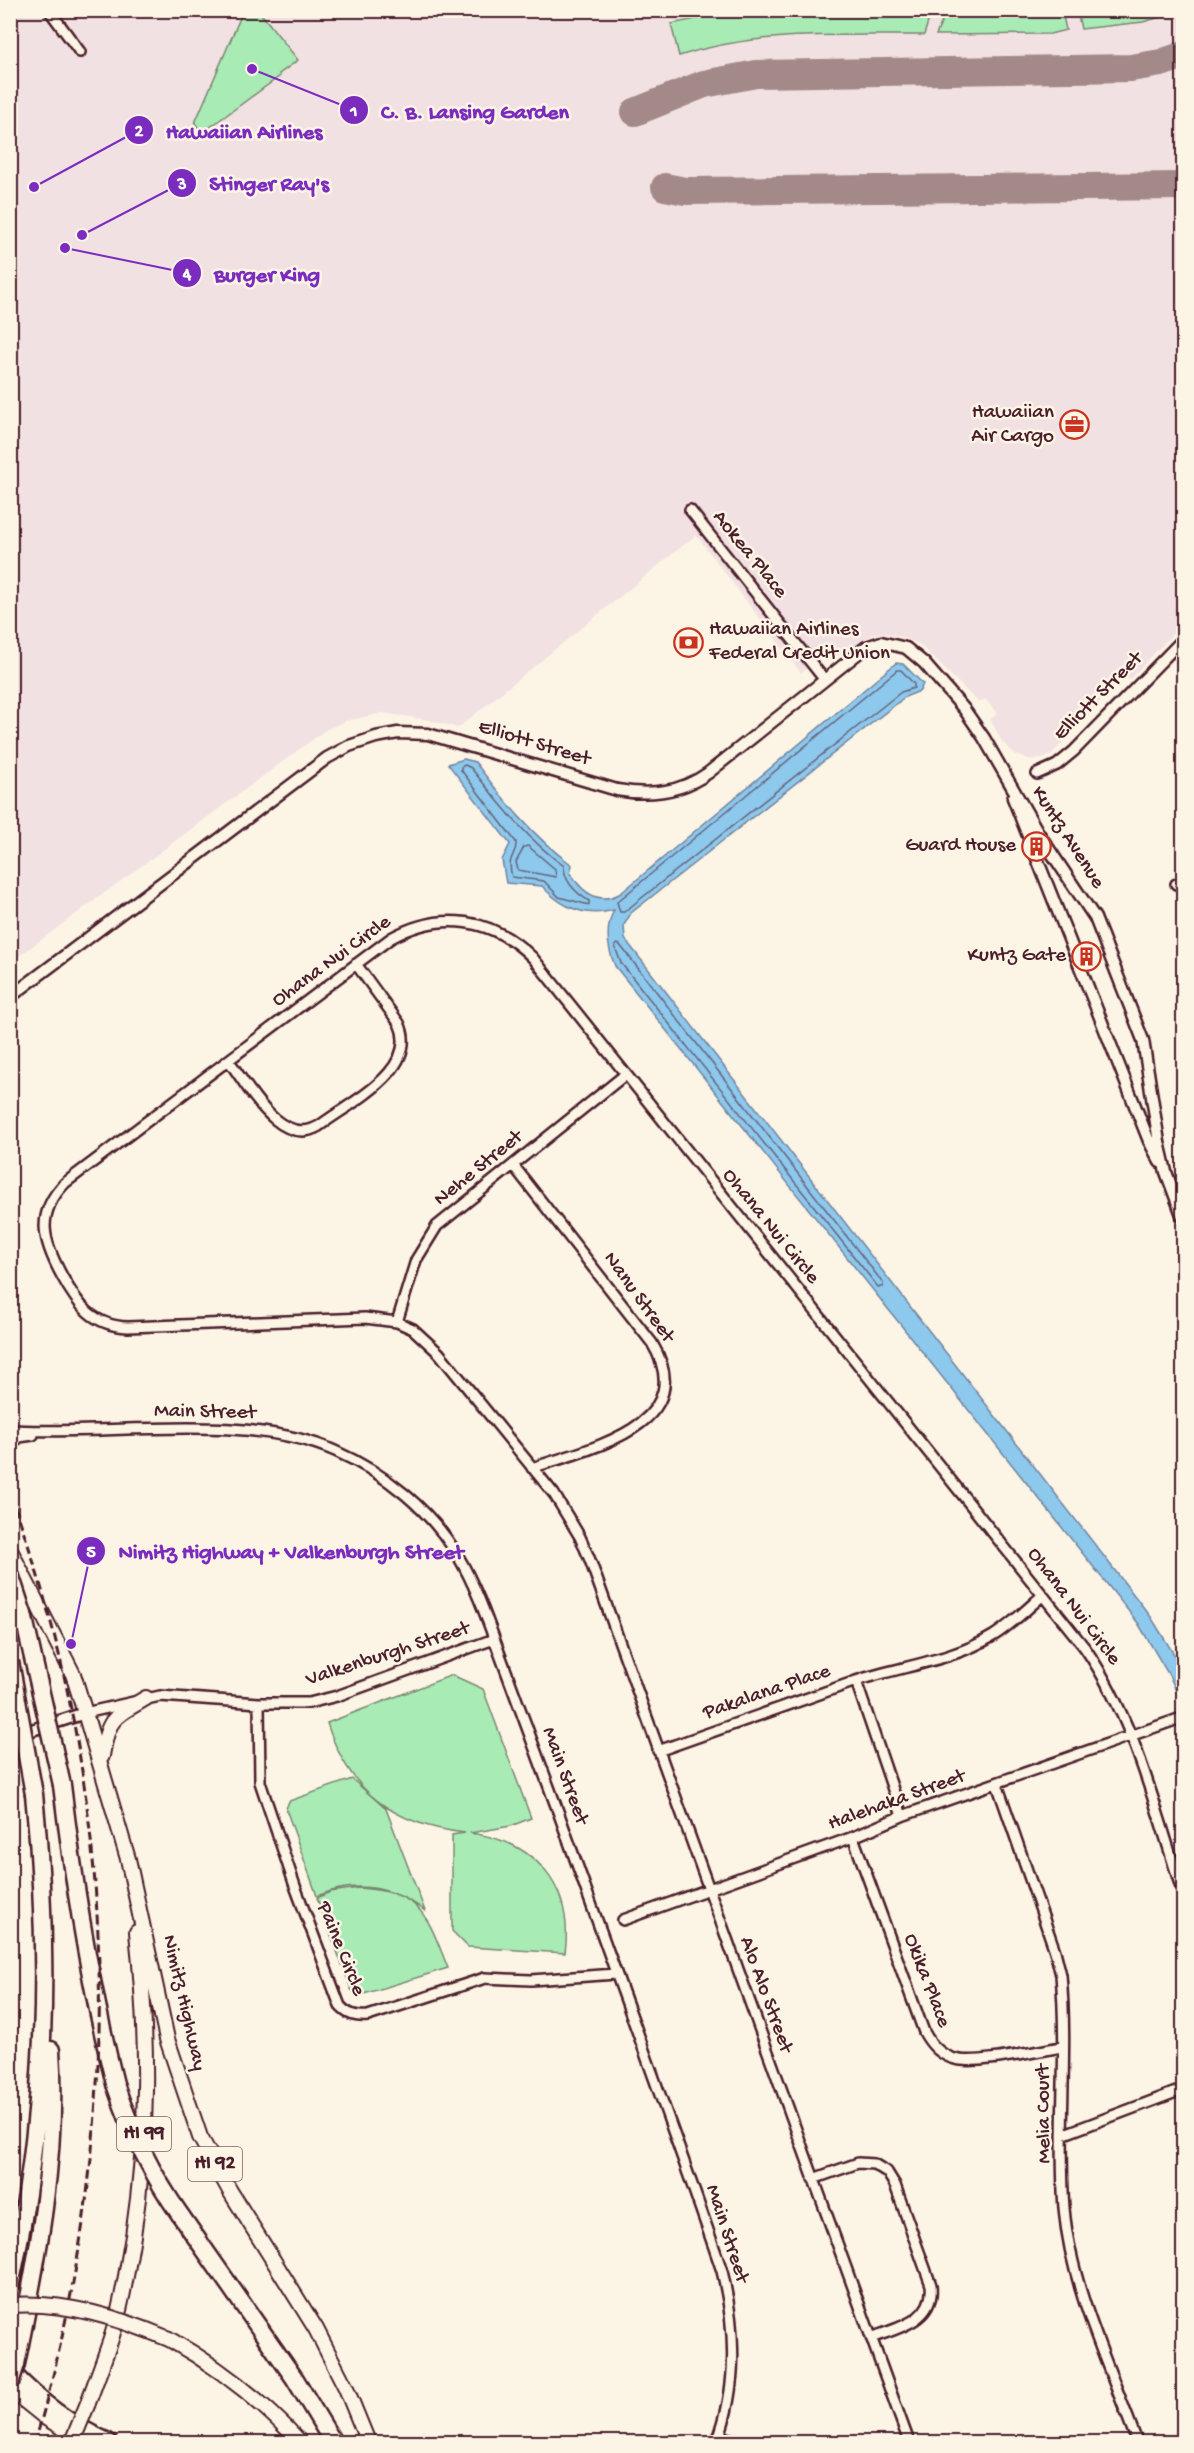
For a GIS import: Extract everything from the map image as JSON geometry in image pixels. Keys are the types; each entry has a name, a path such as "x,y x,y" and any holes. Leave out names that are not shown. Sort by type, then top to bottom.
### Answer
{"highway":[{"path":"10,1574 23,1614 62,1785 74,1893 91,1983 115,2084 125,2115 149,2167 295,2379 333,2442"},
{"path":"10,1662 34,1794 54,2096 42,2216 10,2383"},
{"path":"10,2286 34,2163 41,2070 45,1953"},
{"path":"13,2367 48,2407 66,2421 108,2442"}],"main road":[{"name":"Nimitz Highway","path":"10,1550 73,1674 86,1713 128,1859 167,2039 200,2137 230,2191 321,2339 346,2388 368,2442"},
{"path":"101,1761 105,1731 116,1716 147,1698"},
{"name":"HI 99","path":"72,2442 112,2338 122,2301 139,2196 146,2105 146,2017 128,1859"},
{"path":"10,2305 48,2305 84,2310 120,2320 169,2339 225,2373 253,2396 300,2442"},
{"path":"10,2389 46,2418 86,2442"}],"street":[{"path":"49,10 80,52"},
{"name":"Aokea Place","path":"690,510 824,679"},
{"name":"Elliott Street","path":"1037,774 1057,765 1074,751 1184,638"},
{"name":"Elliott Street","path":"10,997 327,758 356,744 389,734 428,734 617,790 642,793 668,792 698,780 824,679 872,644 890,642 906,648 924,663 964,709 984,738 1010,786"},
{"name":"Kuntz Avenue","path":"1010,786 1023,830 1149,1141 1166,1172 1184,1220"},
{"name":"Kuntz Avenue","path":"1010,786 1095,918 1143,1040 1166,1172"},
{"name":"Ohana Nui Circle","path":"590,1560 568,1515 532,1468 439,1353 413,1329 397,1322 365,1318 119,1326 94,1318 75,1300 46,1243 46,1215 53,1197 65,1183 391,938 434,921 466,921 496,930 510,938 533,958 1103,1673 1132,1735 1184,1897"},
{"path":"229,1061 276,1121 296,1130 313,1129 390,1074 403,1054 404,1033 356,964"},
{"name":"Nehe Street","path":"397,1322 417,1260 429,1236 446,1217 626,1074"},
{"name":"Nanu Street","path":"513,1166 652,1343 660,1359 663,1378 657,1405 640,1426 624,1435 532,1468"},
{"name":"Main Street","path":"10,1430 50,1432 254,1431 294,1437 334,1450 370,1469 410,1498 433,1522 467,1573 494,1640 711,2241 731,2310 734,2349 732,2388 718,2439"},
{"name":"Main Street","path":"10,1447 19,1437 50,1432"},
{"name":"Alo Alo Street","path":"590,1560 909,2442"},
{"path":"856,1681 916,1665 977,1644 994,1636 1043,1595"},
{"name":"Valkenburgh Street","path":"10,1737 86,1713 160,1696 202,1697 259,1703 309,1703 337,1696 494,1640"},
{"name":"Pakalana Place","path":"658,1750 856,1681 902,1816"},
{"name":"Paine Circle","path":"259,1703 260,1782 295,1886 340,2006 345,2011 360,2017 368,2016 484,1978 531,1980 616,1974"},
{"name":"Halehaka Street","path":"623,1920 853,1837 902,1816 1181,1718"},
{"name":"Melia Court","path":"997,1784 1055,1950 1063,1999 1064,2208 1070,2248 1080,2287 1137,2442"},
{"name":"Okika Place","path":"853,1837 924,2032 936,2049 947,2057 967,2061 1062,2047"},
{"path":"1062,2135 1184,2089"},
{"path":"813,2179 853,2164 868,2163 883,2169 895,2185 931,2285 931,2295 926,2309 916,2320 871,2338"},
{"path":"718,2439 740,2442"}],"shaded area":[{"path":"11,11 1183,11 1183,623 1129,680 1124,676 1050,756 1032,760 1016,755 1002,742 990,719 997,714 985,699 979,703 919,644 904,638 884,633 873,634 841,655 823,656 801,673 696,535 458,728 429,720 382,713 346,721 327,729 11,962"}],"green space":[{"path":"947,10 1062,11 1066,30 1050,34 936,35"},
{"path":"243,11 259,11 298,60 279,74 280,76 202,133 195,123"},
{"path":"735,11 929,11 924,35 770,38 709,48 679,56 671,24"},
{"path":"1077,11 1167,11 1168,15 1143,22 1081,29"},
{"path":"452,1675 483,1689 531,1818 511,1826 470,1833 514,1846 531,1857 545,1871 556,1888 563,1907 566,1929 565,1953 468,1947 452,1931 452,1835 465,1833 417,1822 396,1813 378,1801 348,1768 336,1747 327,1723"},
{"path":"352,1779 386,1809 425,1911 400,1896 373,1888 346,1888 317,1896 286,1809 289,1801"},
{"path":"359,1888 380,1890 410,1901 427,1921 448,1968 364,1994 352,1991 317,1898 330,1892"}],"water":[{"path":"896,663 903,664 923,684 920,691 905,697 631,913 624,925 625,939 1151,1617 1183,1669 1183,1707 1170,1677 1138,1623 615,966 608,938 609,924 614,910 584,912 566,905 542,886 506,883 502,860 510,844 448,764 464,759 475,762 531,830 572,865 570,873 580,886 598,897 613,897 621,893"}],"taxiway":[{"path":"635,112 704,84 756,74 1131,68 1161,63 1184,55"},
{"path":"665,187 685,191 1184,186"}],"railway":[{"path":"10,1493 47,1609 74,1726 92,1846 99,1966 97,2086 85,2206 65,2325 35,2442"}],"place":[{"name":"C. B. Lansing Garden","path":"252,69"},
{"name":"Hawaiian Airlines","path":"34,187"},
{"name":"Stinger Ray's","path":"82,235"},
{"name":"Burger King","path":"65,248"},
{"name":"Hawaiian Air Cargo","path":"1075,425"},
{"name":"Hawaiian Airlines Federal Credit Union","path":"688,642"},
{"name":"Guard House","path":"1037,846"},
{"name":"Kuntz Gate","path":"1087,956"},
{"name":"Nimitz Highway + Valkenburgh Street","path":"71,1644"}]}
